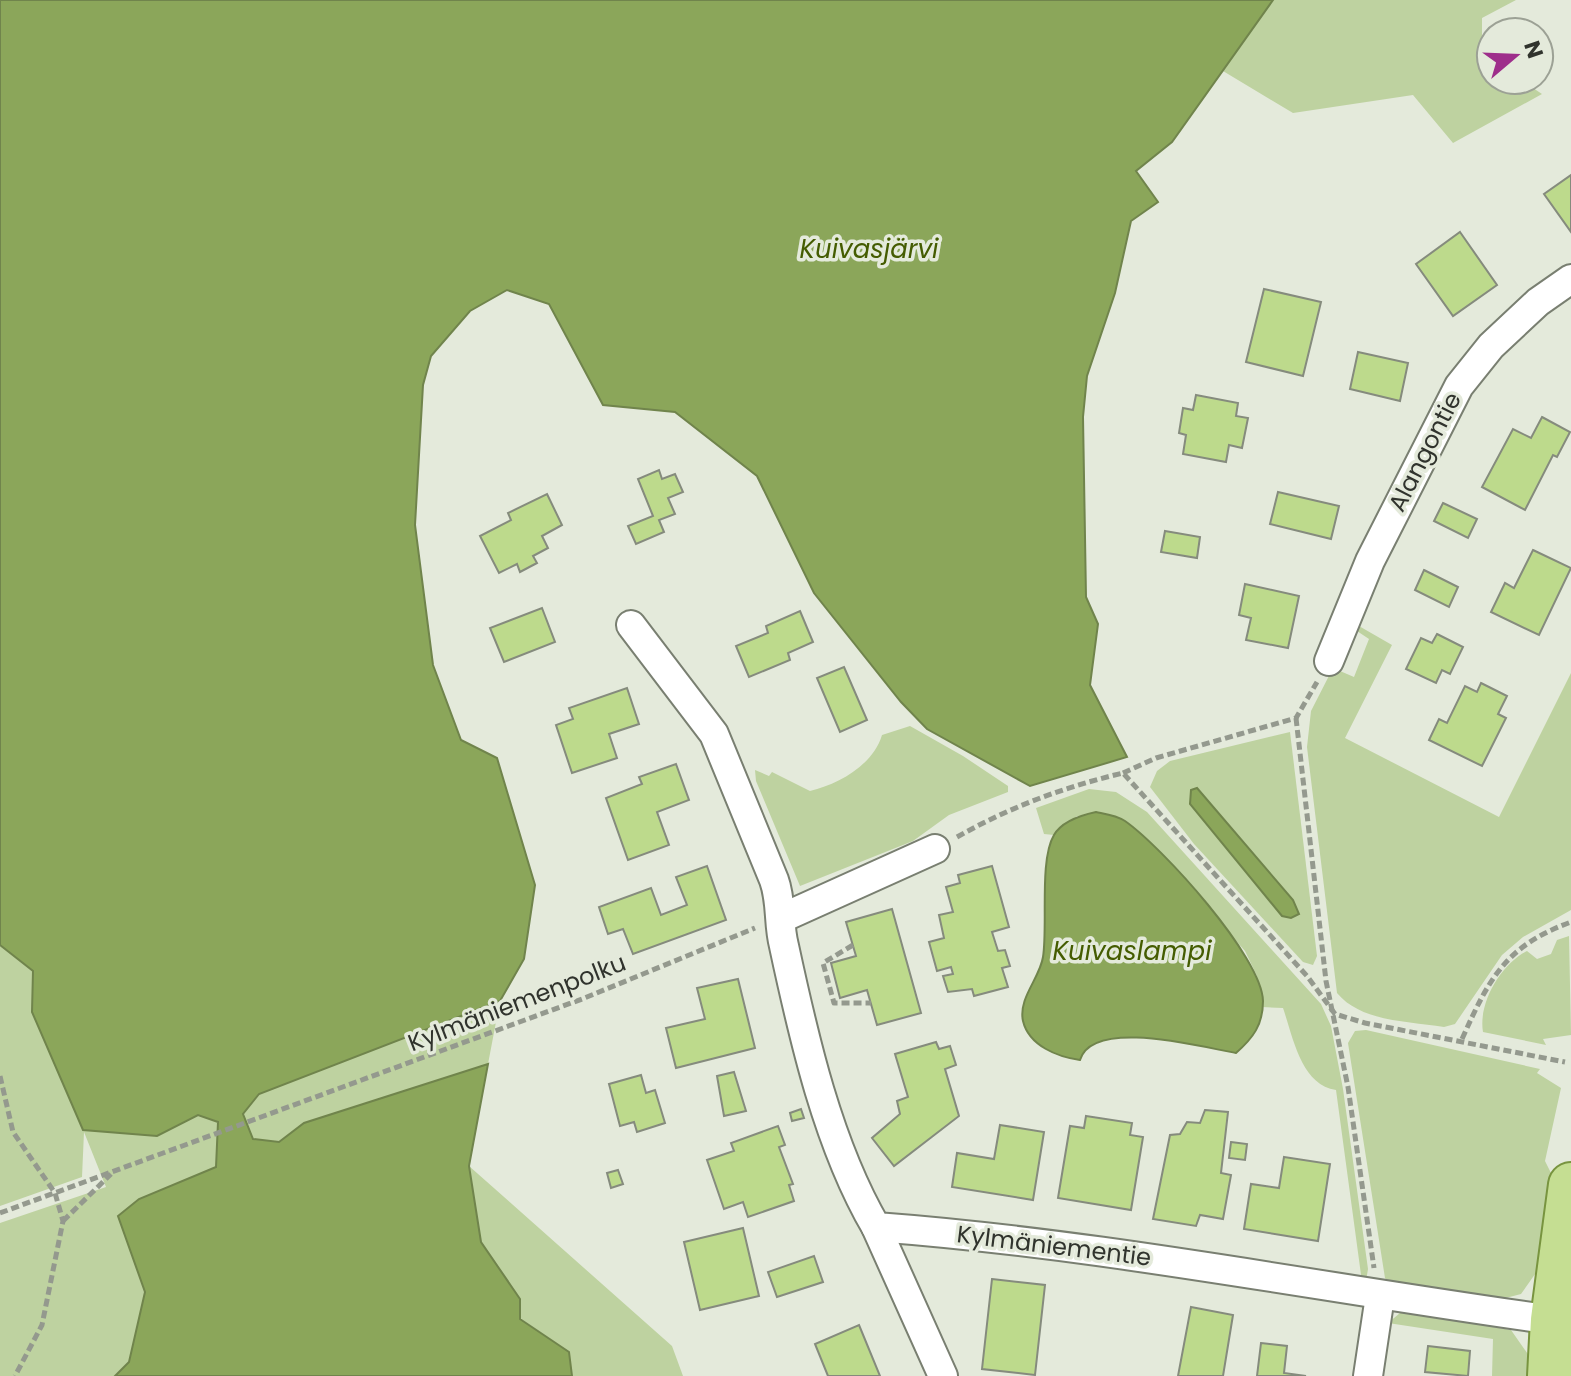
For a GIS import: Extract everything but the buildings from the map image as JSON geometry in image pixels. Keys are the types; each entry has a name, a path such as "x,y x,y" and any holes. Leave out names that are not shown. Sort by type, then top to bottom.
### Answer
{"main road":[{"path":"1550,1376 1553,1320 1571,1185"}],"street":[{"name":"Alangontie","path":"1329,661 1370,561 1459,386 1491,346 1538,302 1571,279"},
{"path":"631,625 714,734 782,900 782,942 832,1135 943,1376"},
{"path":"782,918 935,849"},
{"name":"Kylmäniementie","path":"876,1227 1088,1248 1380,1296 1553,1320"},
{"path":"1368,1376 1380,1296"}],"path":[{"path":"1329,661 1296,718 1326,981 1335,1014 1380,1296"},
{"path":"935,849 995,816 1062,788 1123,773 1156,758 1296,718"},
{"path":"1123,773 1307,976 1335,1014 1365,1023 1462,1039 1565,1062"},
{"name":"Kylmäniemenpolku","path":"0,1213 582,999 782,918"},
{"path":"1462,1039 1490,980 1504,961 1547,931 1571,922"},
{"path":"853,945 823,963 827,983 834,1003 871,1003"},
{"path":"0,1076 13,1132 55,1193 63,1221 42,1325 15,1376"},
{"path":"63,1221 113,1173"}],"shaded area":[{"path":"1273,0 1516,0 1486,16 1475,16 1475,96 1538,96 1453,143 1413,95 1293,113 1223,71"},
{"path":"1352,622 1392,645 1345,738 1499,817 1571,673 1571,910 1523,937 1502,955 1455,1024 1444,1027 1372,1015 1347,1003 1337,993 1307,747 1311,711 1333,668 1354,677 1369,639 1354,629"},
{"path":"910,726 1008,786 1008,792 949,815 913,841 800,886 756,781 755,770 769,776 772,772 810,791 854,772 878,746 882,735"},
{"path":"1290,732 1317,956 1313,965 1303,962 1194,844 1150,787 1157,771 1170,761"},
{"path":"1089,789 1116,792 1147,812 1321,1004 1331,1026 1343,1089 1368,1269 1366,1281 1362,1282 1336,1090 1324,1086 1306,1070 1283,1008 1262,1007 1257,976 1245,951 1157,851 1125,821 1077,816 1054,835 1044,834 1036,808"},
{"path":"1569,936 1571,1035 1543,1039 1546,1045 1483,1032 1482,1021 1488,997 1508,965 1527,951 1537,959 1551,954 1557,940"},
{"path":"0,945 33,971 32,1012 157,1136 198,1115 219,1122 216,1167 139,1199 118,1216 145,1292 129,1362 115,1376 0,1376 0,1223 106,1187 84,1132 82,1177 0,1206"},
{"path":"500,1001 488,1064 304,1123 279,1142 253,1139 243,1114 259,1094"},
{"path":"1366,1030 1540,1069 1537,1073 1561,1088 1545,1161 1551,1173 1540,1267 1521,1294 1498,1300 1388,1282 1385,1278 1348,1043 1355,1031"},
{"path":"469,1166 672,1346 683,1376 572,1376 569,1352 520,1318 520,1299 481,1242"},
{"path":"1400,1313 1511,1330 1532,1360 1531,1376 1492,1376 1493,1339 1388,1323"}],"water":[{"name":"Kuivasjärvi","path":"0,0 1273,0 1172,142 1136,171 1158,202 1131,221 1115,293 1087,376 1083,417 1086,597 1098,624 1090,685 1127,757 1030,786 927,729 901,702 814,593 757,476 675,412 603,405 549,304 507,290 470,311 431,356 423,385 415,525 433,665 461,740 497,758 535,885 524,959 500,1001 259,1094 243,1114 253,1139 279,1142 304,1123 488,1064 469,1166 481,1242 520,1299 520,1319 569,1352 572,1376 115,1376 129,1362 145,1292 118,1216 139,1199 216,1167 218,1122 198,1115 157,1136 83,1130 32,1012 33,971 0,945"},
{"path":"1197,788 1293,900 1299,914 1291,918 1282,916 1190,804 1191,790"},
{"name":"Kuivaslampi","path":"1096,812 1115,816 1142,834 1208,904 1246,958 1258,982 1263,1010 1256,1030 1236,1053 1151,1038 1127,1038 1106,1040 1089,1047 1080,1060 1046,1049 1026,1030 1022,1013 1024,1004 1043,957 1049,846 1054,835 1067,822"}]}
